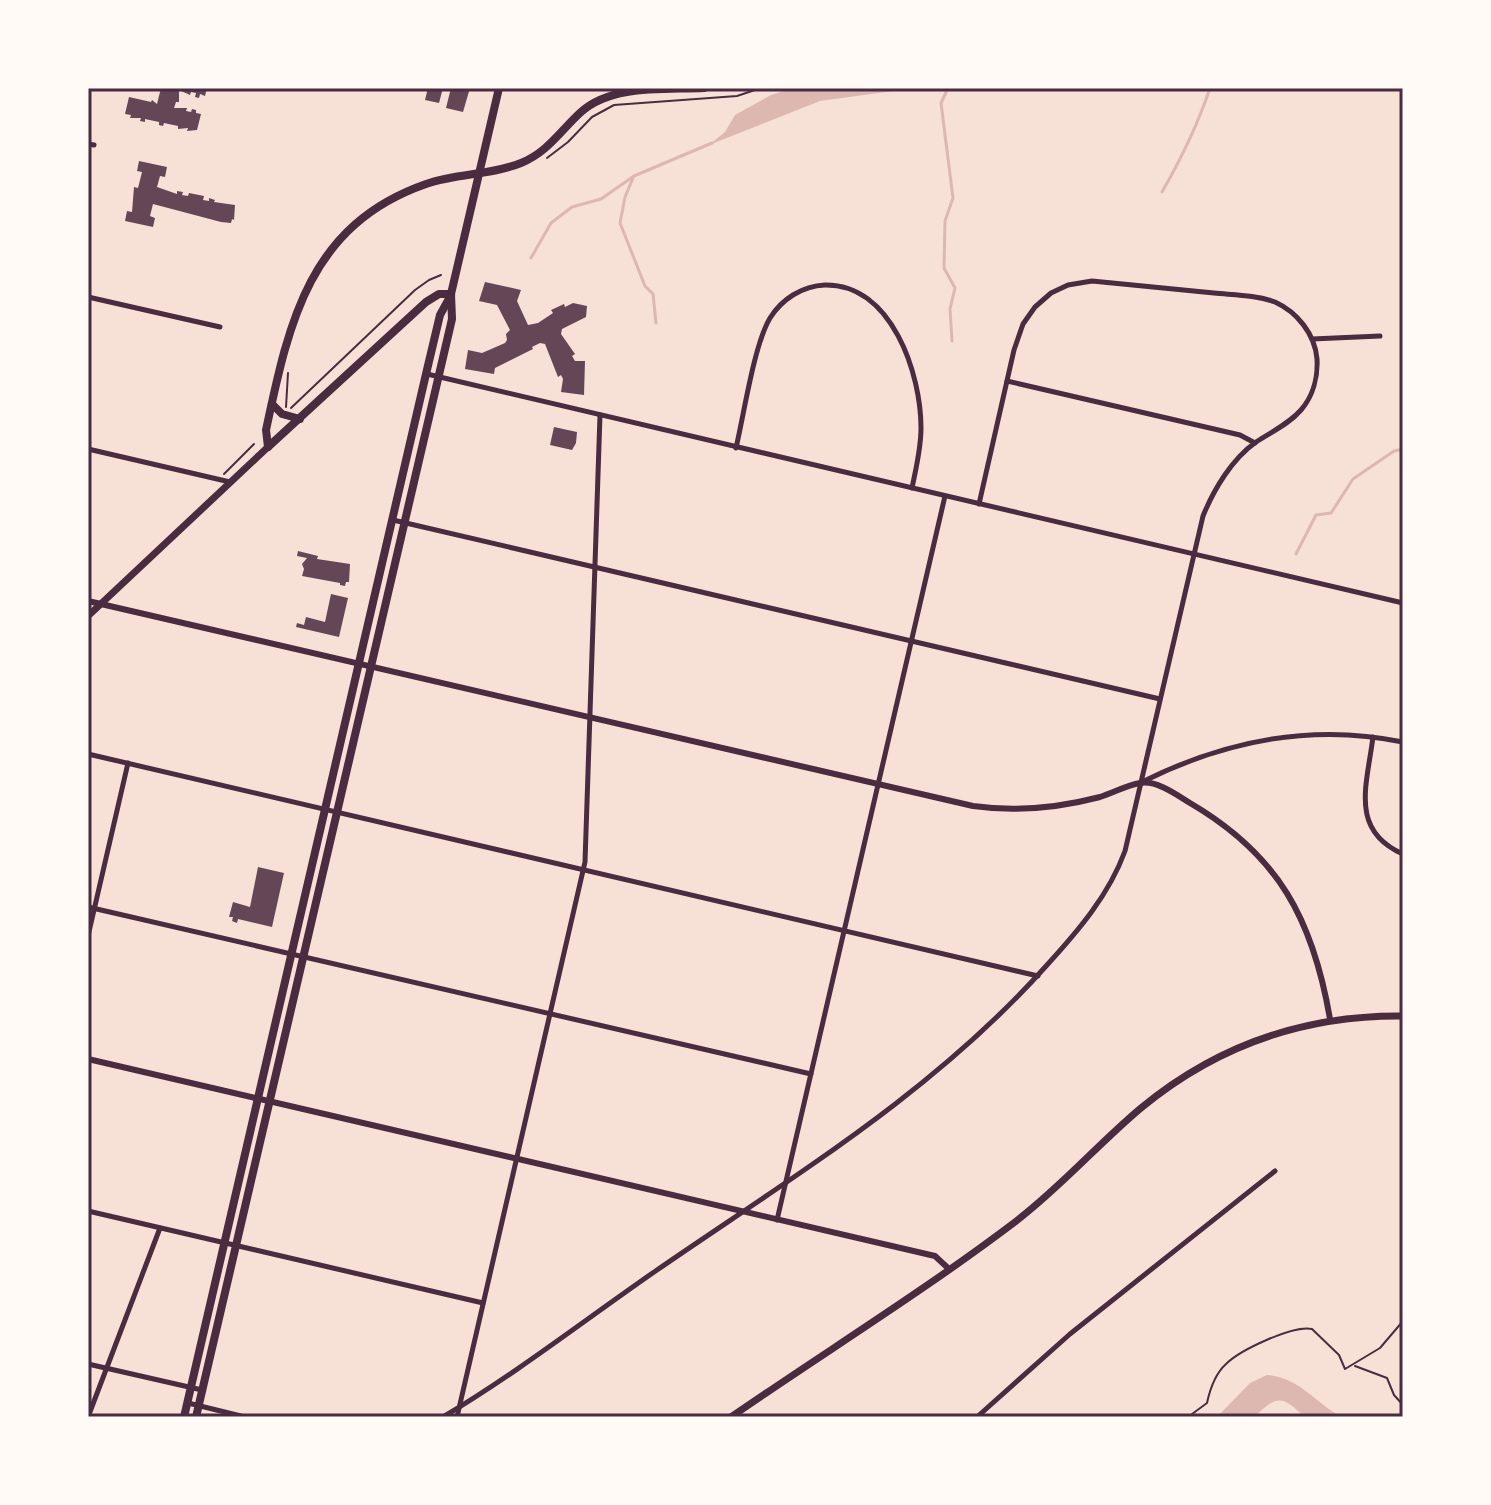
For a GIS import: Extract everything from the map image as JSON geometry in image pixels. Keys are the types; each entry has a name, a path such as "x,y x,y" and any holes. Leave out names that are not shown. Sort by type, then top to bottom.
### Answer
{"main road":[{"path":"184,1417 426,374 440,315 451,294 499,88"},
{"path":"268,447 266,430 272,404 290,328 305,289 337,243 373,211 404,193 436,180 523,162 561,135 582,110 607,97 635,91 704,88"},
{"path":"88,616 426,302 439,294 451,294"},
{"path":"196,1417 452,319 451,294"},
{"path":"272,404 282,414 300,419"},
{"path":"731,1417 1018,1220 1080,1167 1140,1109 1180,1078 1238,1047 1271,1035 1330,1019 1403,1016"}],"street":[{"path":"443,1417 878,1118 950,1062 997,1019 1071,939 1111,882 1127,844 1200,525 1214,493 1234,464 1255,443 1294,417 1308,400 1317,374 1312,339 1291,312 1262,299 1092,281 1068,285 1035,307 1023,324 979,504"},
{"path":"736,448 762,337 770,319 787,299 804,289 821,285 845,288 861,294 881,312 907,358 921,418 920,447 912,488"},
{"path":"88,297 220,327"},
{"path":"1312,339 1380,336"},
{"path":"426,374 1403,603"},
{"path":"1007,381 1244,436 1255,443"},
{"path":"457,1417 584,869 600,415"},
{"path":"88,449 230,482"},
{"path":"777,1220 945,496"},
{"path":"393,520 1160,699"},
{"path":"88,601 973,806 1016,809 1072,803 1141,782 1205,755 1259,740 1314,735 1373,737 1403,742"},
{"path":"1373,737 1366,802 1368,821 1371,831 1382,842 1403,854"},
{"path":"88,754 1038,976"},
{"path":"88,936 91,908 128,763"},
{"path":"1141,782 1159,786 1216,818 1244,841 1273,873 1295,906 1312,943 1324,981 1330,1019"},
{"path":"91,908 811,1074"},
{"path":"88,1059 935,1256 949,1269"},
{"path":"977,1417 1070,1334 1275,1171"},
{"path":"88,1211 483,1303"},
{"path":"88,1417 160,1228"},
{"path":"88,1364 202,1390"},
{"path":"187,1403 245,1417"}],"path":[{"path":"288,411 415,290 441,275"},
{"path":"224,474 254,444"},
{"path":"1188,1417 1207,1403 1211,1385 1225,1364 1289,1331 1312,1329 1339,1355 1345,1369 1380,1348 1403,1321"},
{"path":"1353,1366 1387,1378 1394,1395 1403,1405"}],"shaded area":[{"path":"915,88 820,101 709,145 725,132 735,115 771,95 790,89"},
{"path":"1267,1375 1298,1385 1342,1417 1304,1417 1290,1404 1279,1400 1254,1417 1217,1417 1250,1383"}],"building":[{"path":"161,88 207,88 205,96 200,94 199,98 195,97 196,93 191,92 190,95 179,90 179,102 174,108 187,108 186,111 191,112 192,109 201,114 197,130 187,131 188,128 178,129 178,126 164,123 163,126 145,119 145,122 140,121 141,118 130,118 131,115 125,114 129,97 152,100 157,104"},
{"path":"428,88 443,88 439,103 425,100"},
{"path":"451,88 470,88 463,112 446,108"},
{"path":"139,161 167,167 165,177 160,176 157,187 235,205 234,220 231,223 221,222 153,204 150,216 155,218 153,227 125,221 127,211 132,212 134,187 138,188 142,172 137,171"},
{"path":"485,282 521,290 517,301 528,325 538,323 553,313 551,310 564,304 565,307 573,303 587,306 586,317 562,329 561,334 575,354 572,356 575,361 585,361 584,395 561,392 563,379 561,375 558,377 545,344 540,343 495,368 494,374 465,369 468,350 482,353 505,343 510,330 497,305 479,301"},
{"path":"554,427 577,432 572,450 550,445"},
{"path":"298,551 318,556 317,559 350,564 349,582 345,586 302,576 302,564 307,558 297,556"},
{"path":"331,594 348,598 339,637 296,627 297,623 304,625 306,617 325,622"},
{"path":"258,867 284,873 272,927 238,919 237,923 229,917 233,902 250,907"}],"waterway":[{"path":"948,88 941,103 953,198 945,221 944,268 955,288 950,309 952,341"},
{"path":"1162,192 1189,141 1210,88"},
{"path":"531,258 551,223 572,207 601,199 634,176 712,143"},
{"path":"633,178 625,197 620,223 645,286 653,294 656,323"},
{"path":"1296,554 1316,515 1331,513 1353,479 1394,451 1403,449"}]}
